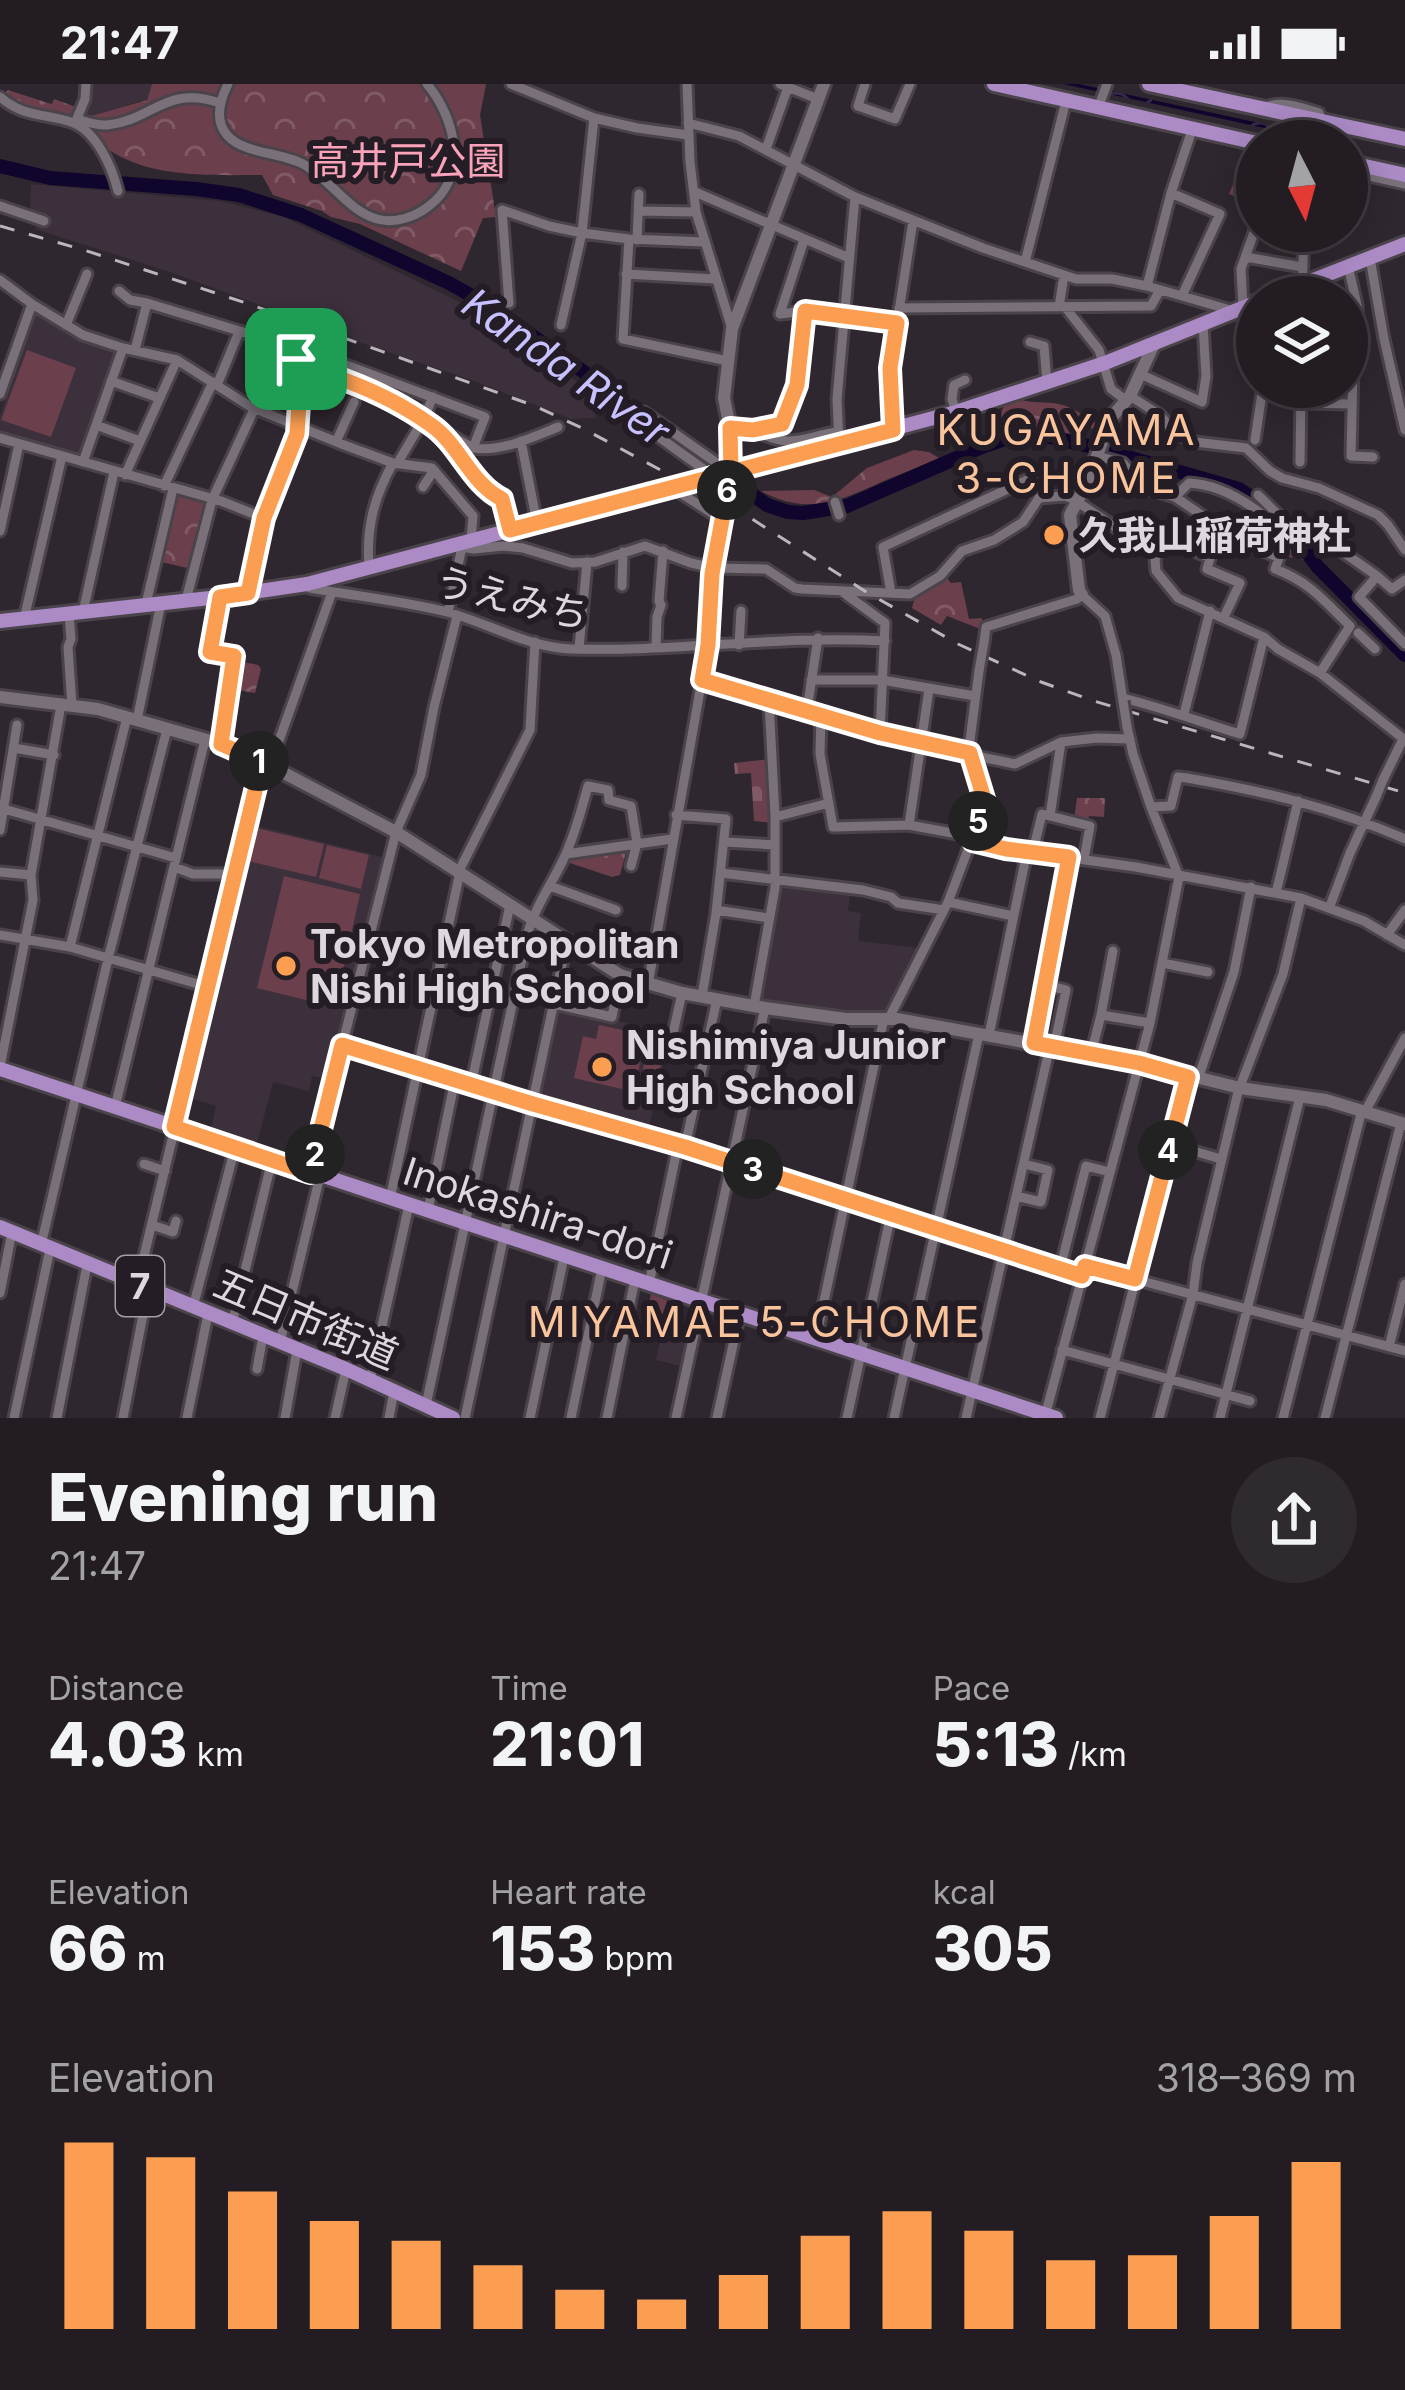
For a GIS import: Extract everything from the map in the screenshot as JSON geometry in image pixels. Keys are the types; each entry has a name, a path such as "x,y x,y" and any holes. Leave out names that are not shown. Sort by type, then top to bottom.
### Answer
{"main road":[{"path":"994,84 1064,100 1102,96 1192,130 1236,139"},
{"path":"1149,84 1405,139"},
{"path":"1368,170 1405,175"},
{"path":"1330,276 1405,244"},
{"path":"0,621 308,584 671,487 725,479 838,438 893,430 956,412 1105,363 1236,311"},
{"name":"Inokashira-dori","path":"0,1068 1049,1417"},
{"name":"五日市街道","path":"6,1230 346,1369 452,1418"}],"street":[{"path":"76,121 86,84"},
{"path":"228,84 220,103 221,126 238,144 281,154 309,167 364,213 394,220 420,212 442,196 453,173 454,142 430,85"},
{"path":"511,84 536,88 594,118 637,128 739,136 855,197 1064,275 1112,279 1236,305"},
{"path":"687,84 697,212 732,329"},
{"path":"648,985 708,645 730,428 725,407 732,329 824,84"},
{"path":"866,84 858,106 895,119 910,84"},
{"path":"1187,84 1203,96"},
{"path":"766,149 784,86 818,99"},
{"path":"0,98 35,116 103,125 178,97 200,96 220,103"},
{"path":"1025,262 1064,100"},
{"path":"28,132 35,116"},
{"path":"562,326 582,232 594,118"},
{"path":"76,121 97,143 117,186"},
{"path":"1148,286 1192,130"},
{"path":"1368,173 1405,184"},
{"path":"694,192 850,258"},
{"path":"1171,193 1220,214 1182,296"},
{"path":"639,194 622,339 728,361"},
{"path":"753,430 775,441 838,438 855,197"},
{"path":"0,206 44,221"},
{"path":"508,303 502,210 582,232 633,240 704,242"},
{"path":"639,211 697,212"},
{"path":"893,430 890,368 913,221"},
{"path":"804,240 781,314 805,311 897,323"},
{"path":"1242,276 1248,252"},
{"path":"1302,276 1303,252"},
{"path":"1246,257 1302,267"},
{"path":"490,260 504,258"},
{"path":"1370,258 1405,430"},
{"path":"1348,266 1350,276"},
{"path":"66,325 87,274"},
{"path":"626,274 716,279"},
{"path":"1064,275 1062,307 1100,350 1111,389 1160,415 1175,433 1195,442 1246,448 1282,478 1319,488 1378,515 1405,550"},
{"path":"0,280 83,334 177,360 256,409 395,464 434,470 472,516 421,775 342,1045 280,1342"},
{"path":"899,308 1151,306 1160,290"},
{"path":"118,291 130,300 322,356 484,417 473,448"},
{"path":"83,461 111,381 147,303"},
{"path":"0,394 32,304"},
{"path":"730,428 753,430 782,424 797,385 805,311"},
{"path":"1140,374 1202,403 1206,376 1203,324"},
{"path":"70,947 132,719 154,603 168,487 239,332"},
{"path":"1030,342 1045,346 1047,383"},
{"path":"276,344 311,369 346,380 473,448 521,441 557,427"},
{"path":"248,593 264,518 298,426 300,389 267,366 276,344"},
{"path":"1049,1417 1062,1350 1150,1022 1178,874 1130,740 1106,616 1079,590 1070,524 1111,418 1128,398 1154,344"},
{"path":"1390,363 1405,357"},
{"path":"0,1068 33,900 32,875 46,781 67,705 76,613 119,473 140,441 177,360"},
{"path":"186,600 212,500 272,374"},
{"path":"956,412 954,385 965,380"},
{"path":"111,381 159,398"},
{"path":"591,388 706,471 725,479"},
{"path":"369,567 372,508 433,397"},
{"path":"336,442 354,402"},
{"path":"1255,440 1260,408"},
{"path":"1300,462 1301,408"},
{"path":"1351,408 1351,456 1373,457"},
{"path":"644,412 725,479"},
{"path":"96,425 140,441"},
{"path":"436,428 481,482 502,499 510,530"},
{"path":"0,438 264,518"},
{"path":"521,441 537,523"},
{"path":"0,531 4,494 19,444"},
{"path":"1098,452 1124,463 1142,487 1175,497 1237,539 1279,558 1275,569 1300,579 1350,626 1320,673"},
{"path":"24,619 62,456"},
{"path":"423,487 434,470"},
{"path":"891,593 883,547 1027,480 1040,477 1046,496"},
{"path":"1175,497 1189,483 1201,483 1234,496 1278,528 1330,543 1393,589 1405,580"},
{"path":"671,487 721,519"},
{"path":"1258,495 1288,528"},
{"path":"463,544 526,548 572,563 645,545 713,568 760,567 795,588 910,594 940,576 962,550 994,540 1023,522 1039,498 1065,496 1157,555"},
{"path":"836,502 838,515"},
{"path":"1224,617 1240,583 1207,569 1210,558 1165,538 1156,571 1178,598 1264,637 1320,673 1404,739 1364,820 1330,906"},
{"path":"656,646 663,551"},
{"path":"622,586 623,552"},
{"path":"579,648 587,562"},
{"path":"1377,576 1358,597 1405,644"},
{"name":"うえみち","path":"308,584 453,614 535,642 579,648 739,645 818,638 885,641"},
{"path":"840,589 885,623 880,733"},
{"path":"123,1418 152,1225 236,874 266,764 332,592"},
{"path":"816,1339 887,1018 946,906 985,802 970,754 986,627 1082,595"},
{"path":"220,597 210,652 234,656 221,744"},
{"path":"739,645 741,611"},
{"path":"1184,714 1210,611"},
{"path":"1358,633 1376,650"},
{"path":"1123,699 1240,734 1264,637"},
{"path":"807,710 818,638"},
{"path":"390,1199 460,873 530,730 535,642"},
{"path":"702,680 880,733 1015,764 1061,742 1130,740"},
{"path":"811,680 882,680 975,696"},
{"path":"909,825 929,688"},
{"path":"0,697 67,705 221,744 401,835 620,975 648,985 759,1007 846,1019 887,1018 1034,1043 1364,1110 1403,1124 1325,1418"},
{"path":"676,1418 759,1007 775,878 769,701"},
{"path":"820,715 820,754 833,827 909,825 1030,852 1276,892 1330,906 1405,945"},
{"path":"0,830 17,725"},
{"path":"14,1418 76,1095 167,729"},
{"path":"115,1107 175,862 188,831 205,740"},
{"path":"1050,816 1061,742"},
{"path":"14,748 54,754"},
{"path":"1151,807 1171,806 1178,777 1298,801 1364,820 1405,838"},
{"path":"426,1405 532,919 566,854 588,786 608,790 609,800 631,806 638,843 631,866"},
{"path":"1276,892 1298,801"},
{"path":"775,817 829,803"},
{"path":"3,806 137,848 194,874 236,874"},
{"path":"859,812 859,826"},
{"path":"894,1418 935,1229 1042,814 1090,826 1084,859"},
{"path":"607,1418 705,1054 726,819 676,815"},
{"path":"566,854 672,839"},
{"path":"725,842 775,845"},
{"path":"1034,1043 1069,857"},
{"path":"0,872 32,875"},
{"path":"721,873 862,890 892,897 898,903 1013,916"},
{"path":"550,886 616,910"},
{"path":"1100,1418 1169,1144 1234,972 1251,887"},
{"path":"1159,1418 1240,1088 1283,974 1301,898"},
{"path":"471,1085 510,905"},
{"path":"716,910 770,918"},
{"path":"1388,935 1405,910"},
{"path":"0,935 70,947 208,987"},
{"path":"465,1418 567,941"},
{"path":"1091,1054 1113,951"},
{"path":"1162,963 1208,972"},
{"path":"554,1004 612,1017 620,975"},
{"path":"966,1418 1066,991 1045,985"},
{"path":"682,993 670,1048 705,1054"},
{"path":"1101,1015 1150,1022"},
{"path":"1283,1418 1364,1110 1405,1038"},
{"path":"342,1045 682,1146 1060,1269 1135,1279 1405,1351"},
{"path":"428,1212 455,1081"},
{"path":"1220,1418 1300,1097"},
{"path":"1169,1144 1221,1159"},
{"path":"187,1418 200,1311 235,1148"},
{"path":"232,1324 272,1160"},
{"path":"144,1164 164,1171"},
{"path":"1016,1196 1041,1202 1048,1170 1024,1164"},
{"path":"1060,1269 1086,1166 1111,1172"},
{"path":"370,1380 409,1205"},
{"path":"847,1418 891,1214"},
{"path":"152,1225 173,1232 176,1221"},
{"path":"0,1292 6,1230"},
{"path":"530,1418 564,1256"},
{"path":"57,1418 87,1265"},
{"path":"571,1418 602,1268"},
{"path":"1389,1347 1405,1284"},
{"path":"717,1418 740,1313"},
{"path":"257,1369 263,1336"},
{"path":"285,1418 297,1350"},
{"path":"1062,1350 1250,1401"},
{"path":"335,1418 346,1369"},
{"path":"388,1418 394,1391"}],"shaded area":[{"path":"91,84 152,84 147,99 83,115"},
{"path":"31,184 220,201 284,217 505,328 593,394 596,418 571,419 173,273 35,229 38,222 30,214"},
{"path":"35,308 119,351 82,459 0,436 0,416"},
{"name":"Tokyo Metropolitan Nishi High School","path":"253,825 383,857 327,1079 312,1076 309,1091 273,1082 256,1147 210,1133 216,1106 184,1096"},
{"path":"783,884 850,894 848,911 861,913 858,941 919,948 887,1014 848,1015 764,1004 760,997"},
{"name":"Nishimiya Junior High School","path":"556,1007 670,1033 648,1132 536,1101"},
{"path":"664,1321 694,1329 685,1367 656,1360"}],"green space":[{"name":"高井戸公園","path":"152,84 486,84 480,115 496,217 483,218 461,271 360,224 273,195 262,175 179,173 138,164 102,145 81,124 82,115 147,100"},
{"path":"8,90 76,107 72,116 36,111 11,101 4,95"},
{"path":"27,350 76,368 51,437 1,420"},
{"path":"1018,399 1065,406 1104,428 1101,434 1080,421 1073,434 1036,429 994,432 1005,403"},
{"path":"914,450 939,458 825,503 794,503 761,491 814,490 832,497 867,468"},
{"path":"176,492 208,501 192,569 157,561"},
{"path":"1255,511 1297,548 1305,560 1270,547"},
{"path":"944,575 951,583 961,582 969,619 982,618 983,630 947,616 941,625 912,608 916,593"},
{"path":"237,661 261,669 255,693 232,689"},
{"path":"770,759 773,823 754,821 751,773 735,774 734,763"},
{"path":"1077,798 1105,798 1104,817 1089,816 1087,824 1074,820"},
{"path":"256,828 324,844 316,877 248,861"},
{"path":"327,845 369,855 361,889 319,878"},
{"path":"627,849 620,875 612,877 567,862 569,859"},
{"path":"284,876 360,894 335,1007 257,988"},
{"path":"599,1025 646,1035 631,1091 574,1078 583,1036 596,1039"},
{"path":"651,1032 668,1036 658,1077 642,1073"},
{"path":"651,1294 667,1300 661,1331 644,1327"}],"water":[{"path":"1063,84 1245,120 1236,122"}],"waterway":[{"name":"Kanda River","path":"0,166 50,178 239,195 301,215 490,306 767,505 788,512 847,506 984,446 1011,437 1041,435 1239,489 1265,507 1405,655"}],"railway":[{"path":"0,226 246,303 535,406 752,519 958,644 1041,682 1405,793"}],"place":[{"name":"久我山稲荷神社","path":"1054,535"},
{"name":"Tokyo Metropolitan Nishi High School","path":"286,966"},
{"name":"Nishimiya Junior High School","path":"602,1067"}],"district":[{"name":"KUGAYAMA 3-CHOME","path":"1067,454"},
{"name":"MIYAMAE 5-CHOME","path":"755,1322"}],"route":[{"path":"296,359 275,344 267,366 300,389 297,434 264,518 248,593 220,597 210,652 234,656 221,744 262,762 174,1127 310,1173 342,1045 685,1147 1082,1276 1085,1266 1135,1279 1188,1077 1034,1043 1069,857 973,841 985,802 970,753 880,733 702,680 712,574 731,472 893,430 890,368 897,323 805,311 797,385 782,424 753,430 730,428 731,472 510,530 502,499 481,482 436,428 296,359"}]}
